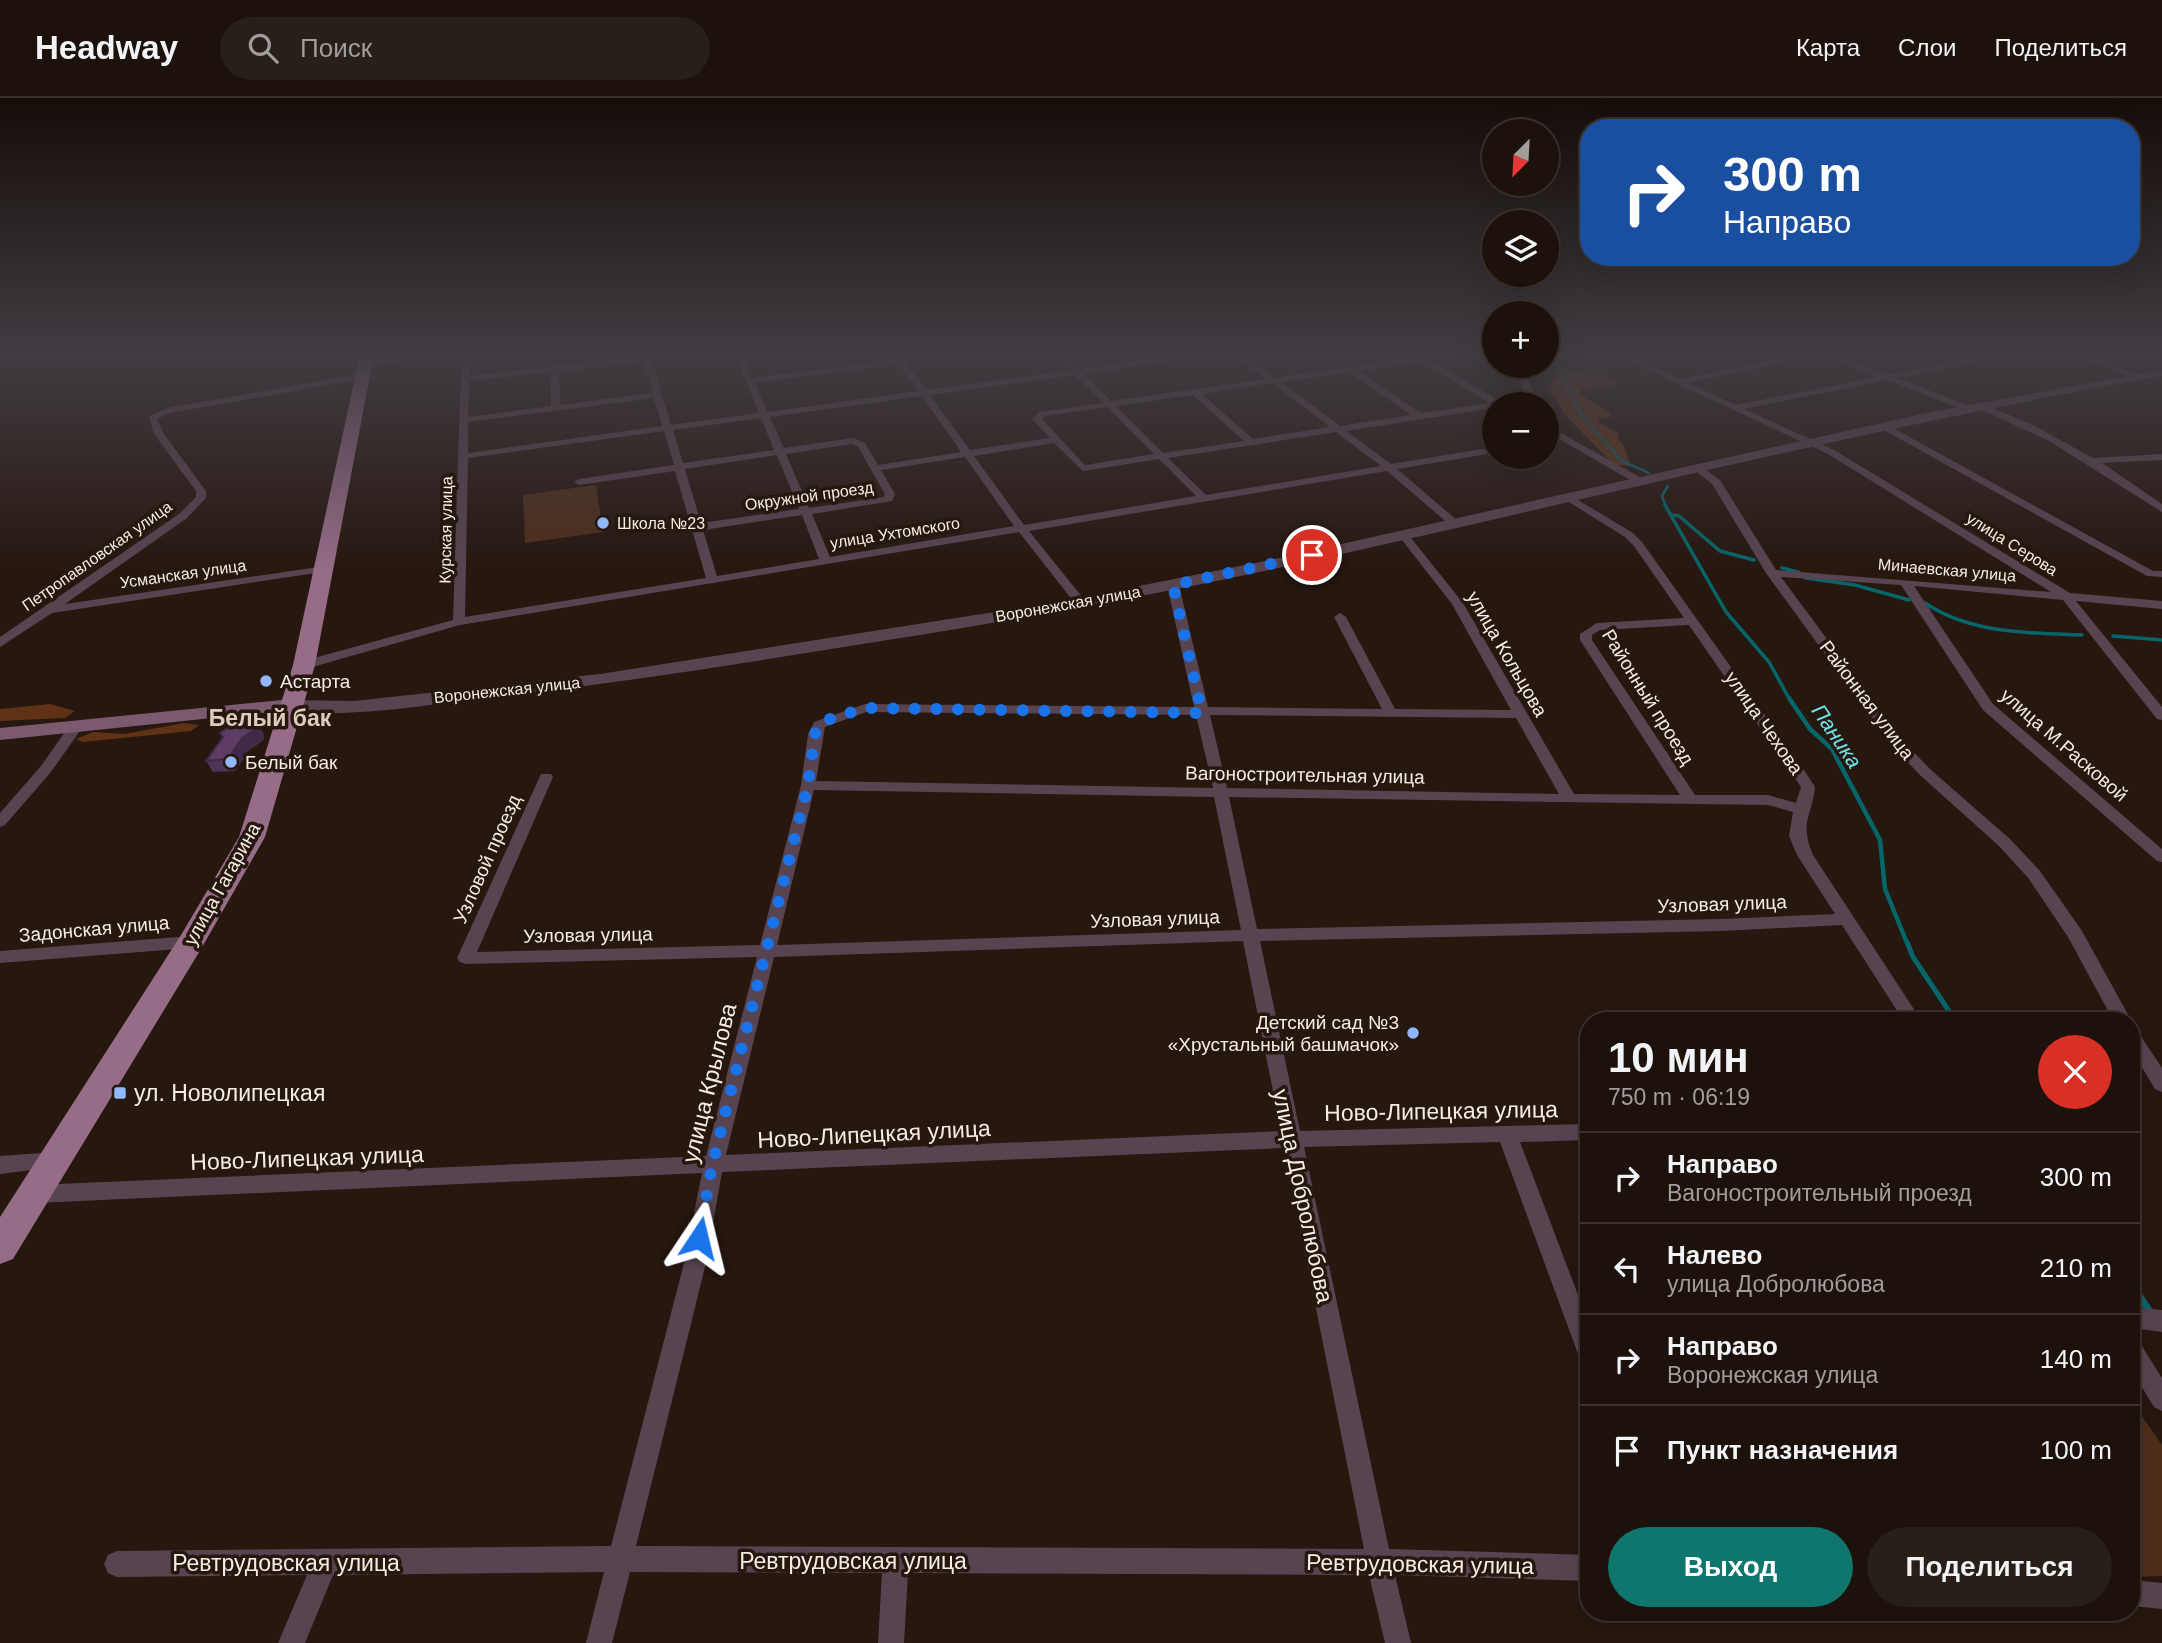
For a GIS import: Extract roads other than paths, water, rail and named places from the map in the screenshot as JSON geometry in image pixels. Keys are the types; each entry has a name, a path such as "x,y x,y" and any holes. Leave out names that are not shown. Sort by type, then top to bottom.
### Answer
{"main road":[{"name":"улица Гагарина","path":"0,1248 191,942 252,837 304,665 354,426"},
{"name":"Воронежская улица","path":"0,734 292,705"}],"street":[{"name":"Петропавловская улица","path":"0,643 183,516 201,498 201,491 156,426"},
{"name":"Курская улица","path":"459,622 464,426"},
{"path":"464,456 683,426"},
{"path":"768,426 826,561"},
{"path":"948,426 1021,528 1081,603"},
{"path":"1045,426 1083,468 1355,426"},
{"path":"1130,426 1203,498"},
{"path":"1233,426 1252,443"},
{"path":"1333,426 1431,501 1454,523"},
{"name":"улица Серова","path":"1773,426 1831,452 2065,595 2162,716"},
{"path":"1883,426 2151,574 2162,574"},
{"name":"Воронежская улица","path":"292,705 326,708 489,693 608,678 1081,603 1403,535 1883,426"},
{"path":"2030,426 2094,461 2162,509"},
{"path":"669,428 712,579"},
{"path":"1559,436 1641,482"},
{"path":"1559,440 1564,439"},
{"name":"Окружной проезд","path":"874,468 1057,440"},
{"name":"Окружной проезд","path":"579,482 857,441 862,445 890,494 888,499 698,527"},
{"name":"улица Ухтомского","path":"304,665 459,622 1482,452"},
{"path":"2094,461 2162,457"},
{"path":"2149,458 2162,462"},
{"name":"Районная улица","path":"1698,469 1716,482 1772,573 1906,754 1995,833 2021,858 2041,883 2078,939 2118,1012"},
{"name":"улица Чехова","path":"1568,497 1621,529 1638,544 1734,677 1808,786 1797,836 1805,855 1907,1012"},
{"name":"улица Кольцова","path":"1403,535 1457,603 1569,799"},
{"name":"Усманская улица","path":"46,610 325,569"},
{"name":"Минаевская улица","path":"1772,573 2162,605"},
{"name":"улица М.Расковой","path":"1905,582 1988,707 2162,857"},
{"name":"улица Добролюбова","path":"1173,585 1221,793 1398,1643"},
{"path":"1340,617 1391,713"},
{"name":"Районный проезд","path":"1690,799 1586,640 1586,634 1597,627 1691,621"},
{"name":"улица Крылова","path":"599,1643 695,1263 712,1166 808,785 815,734 819,725 845,713 865,708 1202,713"},
{"path":"1202,713 1520,714"},
{"path":"0,822 46,769 77,725"},
{"name":"Узловой проезд","path":"466,958 546,777"},
{"name":"Вагоностроительная улица","path":"808,785 1569,799 1768,800 1801,809"},
{"name":"Узловая улица","path":"466,958 767,953 1345,932 1755,925 1845,919"},
{"name":"Задонская улица","path":"0,957 191,942"},
{"path":"2140,1050 2162,1084"},
{"name":"Ново-Липецкая улица","path":"35,1194 1292,1139 1580,1132"},
{"path":"1507,1134 1580,1330"},
{"path":"0,1165 56,1160"},
{"path":"2140,1319 2162,1321"},
{"path":"2140,1364 2162,1399"},
{"name":"Ревтрудовская улица","path":"117,1564 620,1559 1379,1562 1580,1568"},
{"path":"891,1643 896,1562"},
{"path":"291,1643 325,1564"},
{"path":"2140,1593 2162,1595"}],"waterway":[{"name":"Паника","path":"1591,426 1622,461 1649,473"},
{"name":"Паника","path":"1666,506 1662,496 1668,486"},
{"name":"Паника","path":"1666,506 1726,612 1769,662 1790,700"},
{"path":"1672,515 1679,516 1720,551 1754,560"},
{"path":"1782,568 1798,572 1806,578 1855,585 1909,600"},
{"path":"1925,603 1961,621 1981,626 2021,632 2082,635"},
{"path":"2113,636 2162,640"},
{"name":"Паника","path":"1789,698 1810,729 1832,749 1880,840 1885,889 1907,943"},
{"name":"Паника","path":"1907,942 1913,957 1950,1012"},
{"name":"Паника","path":"2140,1297 2151,1313"}],"place":[{"name":"Школа №23","path":"603,523"},
{"name":"Астарта","path":"266,681"},
{"name":"Белый бак","path":"231,762"},
{"name":"Детский сад №3 «Хрустальный башмачок»","path":"1413,1033"},
{"name":"ул. Новолипецкая","path":"120,1093"}],"district":[{"name":"Белый бак","path":"270,718"}]}
